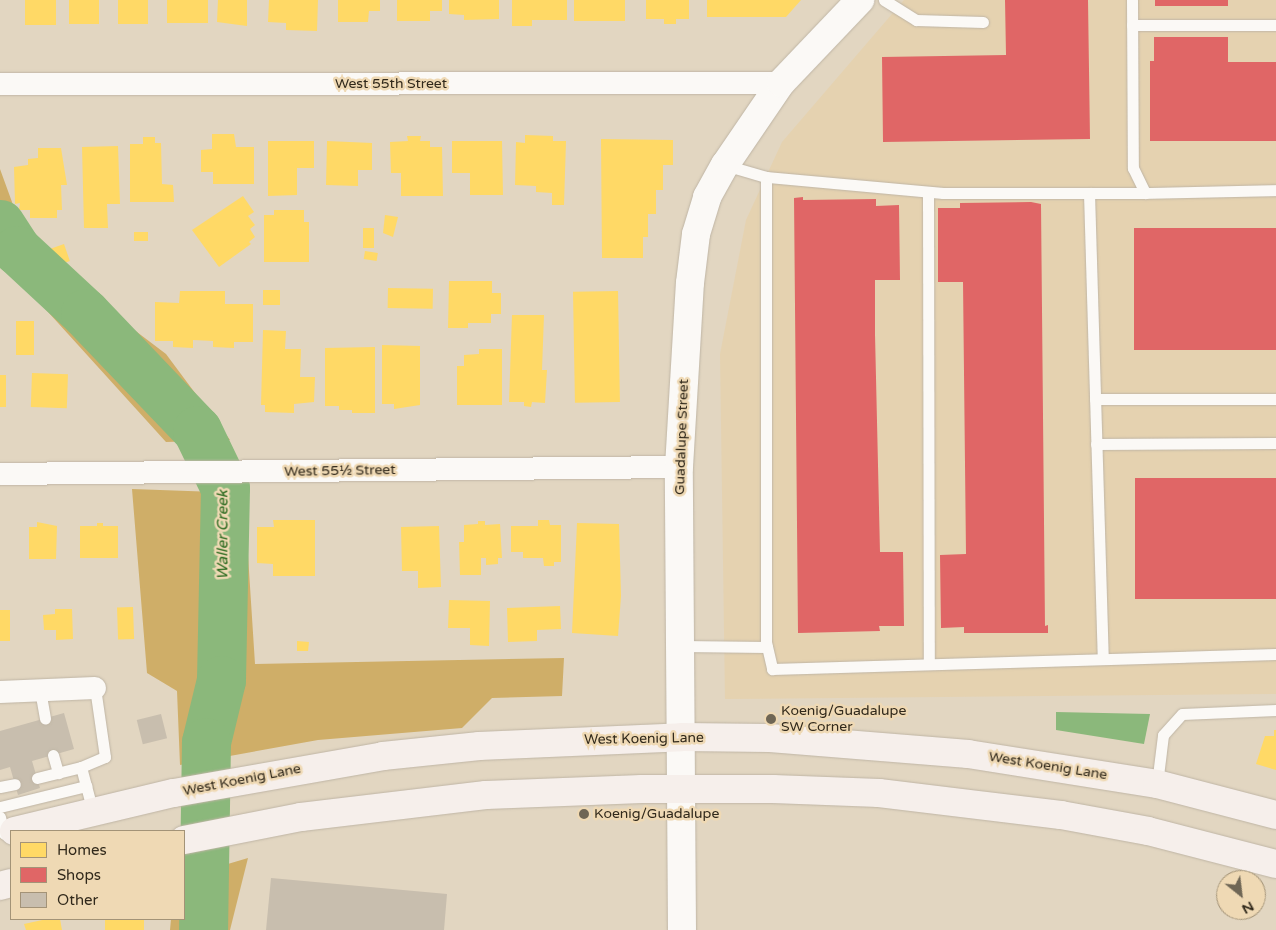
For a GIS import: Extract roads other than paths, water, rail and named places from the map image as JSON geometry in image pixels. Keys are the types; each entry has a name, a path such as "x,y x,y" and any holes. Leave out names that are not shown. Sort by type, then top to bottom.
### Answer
{"main road":[{"name":"West Koenig Lane","path":"6,830 227,782 383,756 479,746 682,737 770,738 958,753 1066,767 1157,784 1276,815"},
{"path":"185,840 386,805 486,795 682,788 879,793 965,802 1148,831 1276,864"}],"street":[{"name":"Guadalupe Street","path":"682,930 679,467 690,283 696,234 708,197 725,165 781,83 860,0"},
{"name":"West 55th Street","path":"0,84 781,83"},
{"name":"West 55½ Street","path":"0,474 679,467"},
{"path":"0,692 96,688"}],"lane":[{"path":"884,0 916,20 983,22"},
{"path":"1132,0 1132,168 1145,193"},
{"path":"1132,25 1276,25"},
{"path":"725,165 766,178 928,192 1145,193 1276,190"},
{"path":"766,178 767,647 772,669 1276,654"},
{"path":"928,192 929,664"},
{"path":"1089,193 1102,659"},
{"path":"1095,400 1276,399"},
{"path":"1096,444 1276,443"},
{"path":"681,646 767,647"},
{"path":"37,778 82,767 105,757 96,688"},
{"path":"40,690 45,719"},
{"path":"1157,784 1164,735 1182,714 1276,710"},
{"path":"54,755 58,773"},
{"path":"82,767 93,812"},
{"path":"0,787 15,784"},
{"path":"0,807 86,786"}],"waterway":[{"name":"Waller Creek","path":"0,224 17,250 85,313 197,430 225,488 221,680 206,742 203,930"}],"place":[{"name":"Koenig/Guadalupe SW Corner","path":"771,719"},
{"name":"Koenig/Guadalupe","path":"584,814"}]}
